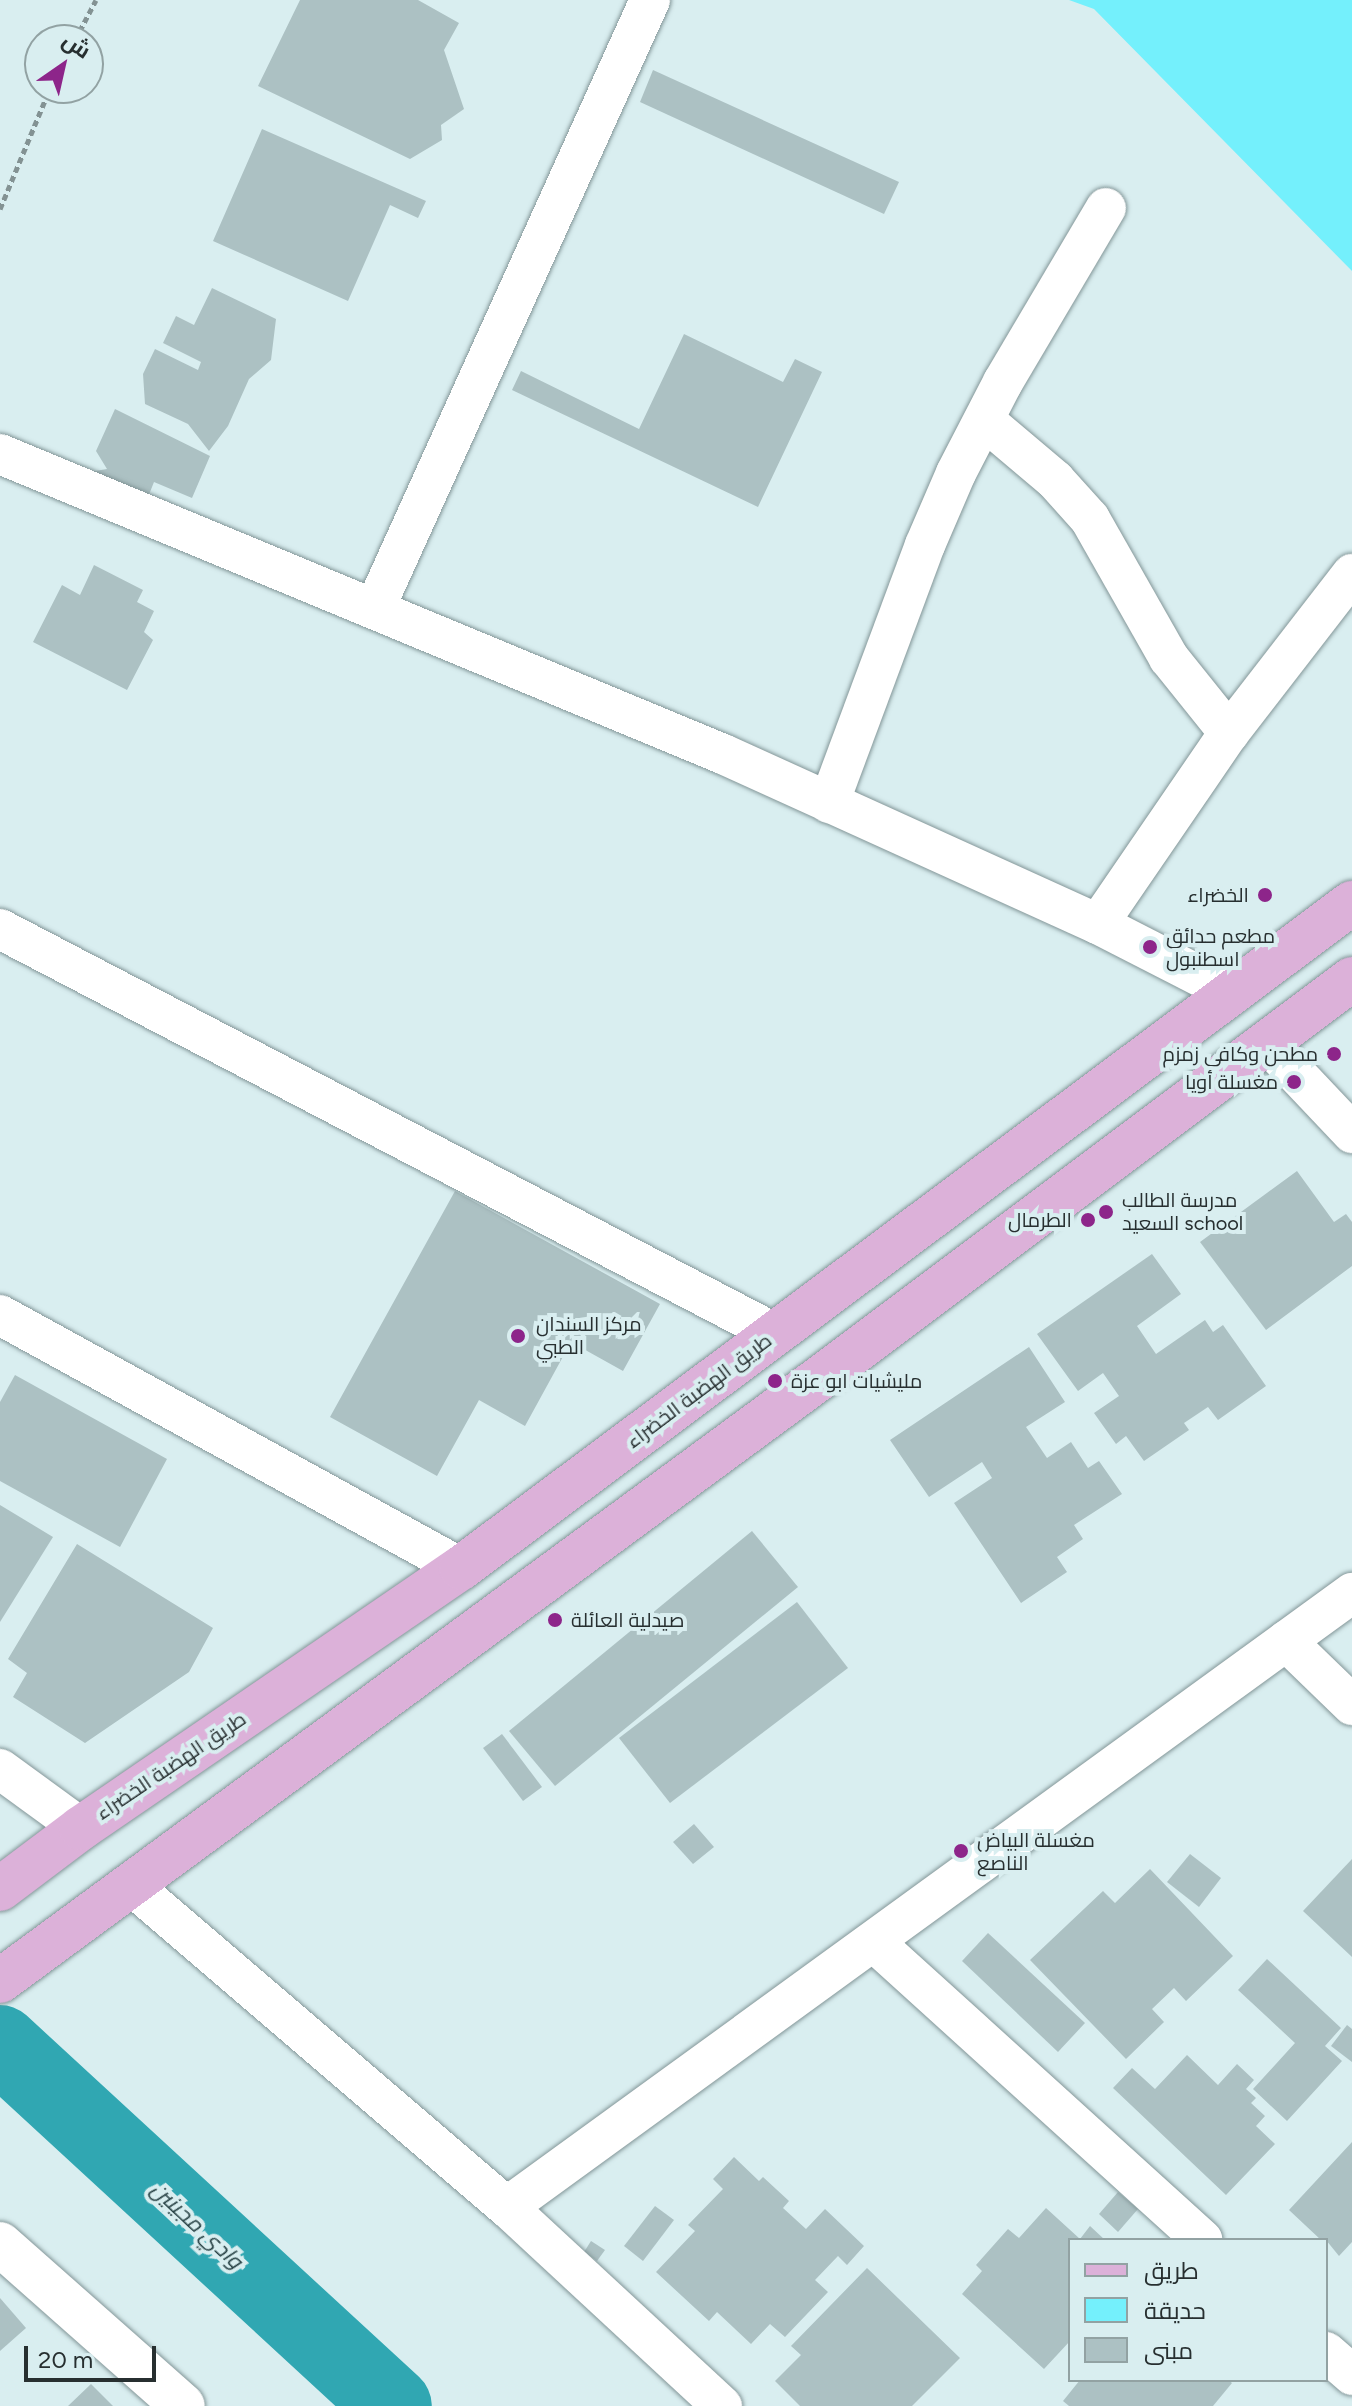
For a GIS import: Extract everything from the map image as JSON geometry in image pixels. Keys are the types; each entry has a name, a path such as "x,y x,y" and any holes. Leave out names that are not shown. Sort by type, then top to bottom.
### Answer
{"main road":[{"name":"طريق الهضبة الخضراء","path":"0,1889 81,1828 461,1568 1352,903"},
{"path":"0,1981 600,1540 1352,979"},
{"path":"566,1491 600,1540"}],"street":[{"path":"375,608 650,0"},
{"path":"829,803 925,545 956,473 1106,208"},
{"path":"984,420 1055,480 1090,519 1169,658 1229,733"},
{"path":"0,454 723,754 1098,924 1233,993"},
{"path":"1098,924 1229,733 1352,574"},
{"path":"0,929 776,1334"},
{"path":"1267,1043 1352,1133"},
{"path":"0,1315 461,1568"},
{"path":"507,2207 875,1943 1352,1593"},
{"path":"1286,1641 1352,1705"},
{"path":"0,1769 81,1828"},
{"path":"131,1885 507,2207 722,2406"},
{"path":"875,1943 1201,2238"},
{"path":"0,2244 183,2406"},
{"path":"1328,2354 1352,2375"}],"path":[{"path":"83,24 96,0"},
{"path":"0,209 43,104"}],"green space":[{"path":"1069,0 1352,0 1352,271 1094,9"}],"building":[{"path":"300,0 418,0 459,23 444,50 464,109 441,125 442,140 410,159 258,86"},
{"path":"653,70 899,182 884,214 640,102"},
{"path":"262,129 426,201 418,218 390,205 348,301 213,241"},
{"path":"212,288 276,319 271,360 249,379 228,426 209,451 188,424 145,404 143,374 155,349 198,370 201,362 163,343 176,316 194,325"},
{"path":"684,334 783,382 795,359 822,372 758,507 512,390 521,371 639,429"},
{"path":"115,409 210,456 192,498 154,482 148,497 89,472 107,469 96,451"},
{"path":"94,565 143,590 137,602 154,611 144,632 153,640 127,690 33,642 62,585 80,595"},
{"path":"1297,1171 1334,1222 1346,1214 1352,1222 1352,1266 1266,1330 1200,1242"},
{"path":"455,1191 660,1304 623,1371 571,1342 525,1426 479,1400 437,1476 330,1417"},
{"path":"1152,1254 1181,1294 1137,1326 1156,1354 1205,1320 1213,1332 1223,1325 1266,1386 1218,1420 1208,1407 1184,1423 1189,1430 1144,1461 1126,1436 1116,1444 1094,1413 1119,1396 1103,1373 1078,1391 1037,1334"},
{"path":"1029,1347 1065,1402 1026,1427 1047,1458 1071,1442 1088,1468 1099,1461 1122,1494 1074,1525 1083,1539 1057,1557 1067,1572 1021,1603 954,1503 992,1478 982,1462 929,1497 890,1440"},
{"path":"15,1375 167,1459 120,1547 0,1481 0,1402"},
{"path":"0,1505 53,1537 0,1622"},
{"path":"752,1531 798,1587 555,1786 509,1731"},
{"path":"77,1544 213,1628 189,1672 85,1743 13,1697 27,1673 8,1659"},
{"path":"797,1602 848,1668 670,1803 619,1738"},
{"path":"502,1734 542,1787 523,1801 483,1748"},
{"path":"694,1824 714,1847 693,1864 673,1842"},
{"path":"1190,1854 1221,1878 1199,1907 1167,1882"},
{"path":"1352,1859 1352,1957 1303,1911"},
{"path":"1150,1869 1233,1956 1186,2001 1174,1988 1152,2009 1164,2022 1126,2059 1030,1960 1103,1891 1115,1903"},
{"path":"988,1933 1085,2023 1058,2052 962,1961"},
{"path":"1267,1959 1341,2028 1325,2046 1342,2061 1287,2121 1253,2089 1295,2043 1238,1990"},
{"path":"1347,2025 1352,2029 1352,2062 1331,2046"},
{"path":"1187,2055 1218,2085 1237,2064 1254,2080 1246,2089 1256,2098 1251,2103 1265,2116 1256,2126 1275,2144 1226,2195 1113,2088 1132,2068 1155,2089"},
{"path":"1352,2142 1352,2242 1339,2256 1328,2238 1319,2238 1289,2210"},
{"path":"734,2157 759,2181 763,2177 789,2201 783,2208 806,2229 825,2209 864,2246 847,2265 838,2256 815,2280 828,2292 785,2337 770,2324 751,2344 717,2312 709,2321 656,2272 695,2231 688,2225 723,2189 713,2179"},
{"path":"1118,2192 1138,2209 1118,2232 1099,2214"},
{"path":"655,2206 674,2220 643,2261 624,2246"},
{"path":"1046,2208 1079,2238 1068,2238 1068,2343 1044,2369 962,2294 982,2271 976,2265 1008,2229 1019,2238"},
{"path":"1090,2226 1103,2238 1081,2238"},
{"path":"591,2241 605,2250 597,2261 584,2252"},
{"path":"867,2268 960,2358 912,2406 800,2406 775,2381 801,2355 791,2346"},
{"path":"0,2298 26,2328 0,2351"},
{"path":"1078,2382 1232,2383 1213,2406 1069,2406 1063,2401"},
{"path":"91,2384 113,2406 68,2406"}],"waterway":[{"name":"وادي مجينين","path":"0,2044 393,2406"}],"place":[{"name":"الخضراء","path":"1265,895"},
{"name":"مطعم حدائق اسطنبول","path":"1150,947"},
{"name":"مطحن وكافي زمزم","path":"1334,1054"},
{"name":"مغسلة أويا","path":"1294,1082"},
{"name":"مدرسة الطالب السعيد school","path":"1106,1212"},
{"name":"الطرمال","path":"1088,1220"},
{"name":"مركز السندان الطبي","path":"518,1336"},
{"name":"مليشيات ابو عزة","path":"775,1381"},
{"name":"صيدلية العائلة","path":"555,1620"},
{"name":"مغسلة البياض الناصع","path":"961,1851"}]}
